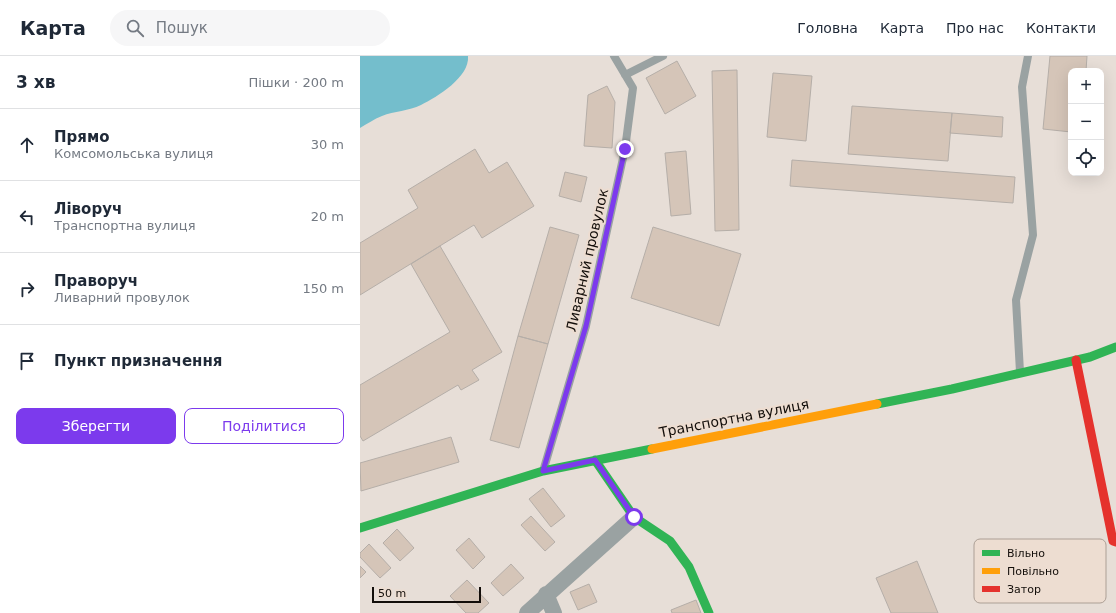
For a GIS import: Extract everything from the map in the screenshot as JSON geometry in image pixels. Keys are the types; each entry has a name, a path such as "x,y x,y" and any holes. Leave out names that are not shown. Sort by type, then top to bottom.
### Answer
{"street":[{"name":"Транспортна вулиця","path":"360,528 543,471 952,389 1076,360 1116,347"},
{"path":"1076,360 1114,542"},
{"path":"595,460 634,517 670,541 689,567 709,613"},
{"path":"527,613 546,594 634,517"},
{"path":"546,594 554,613"}],"lane":[{"name":"Ливарний провулок","path":"543,471 586,326 625,149 632,88 614,56"},
{"path":"625,75 663,56"},
{"path":"1020,373 1016,300 1033,236 1022,87 1028,56"}],"water":[{"path":"360,56 468,56 464,71 458,79 443,92 416,107 379,117 360,128"}],"building":[{"path":"1050,56 1087,56 1086,68 1068,68 1068,132 1043,129"},
{"path":"677,61 696,96 665,114 646,78"},
{"path":"737,70 739,230 715,231 712,71"},
{"path":"773,73 812,76 806,141 767,137"},
{"path":"607,86 615,102 612,148 584,146 588,95"},
{"path":"852,106 952,113 948,161 848,154"},
{"path":"952,113 1003,117 1002,137 950,133"},
{"path":"475,149 489,173 507,162 534,206 482,238 474,225 360,295 360,243 418,208 408,190"},
{"path":"686,151 691,214 671,216 665,153"},
{"path":"792,160 1015,177 1013,203 790,186"},
{"path":"565,172 587,177 581,202 559,196"},
{"path":"550,227 579,235 548,344 518,336"},
{"path":"653,227 741,254 719,326 631,298"},
{"path":"440,246 502,352 472,370 479,380 461,390 458,385 363,441 360,436 360,385 450,332 411,264"},
{"path":"518,336 548,344 519,448 490,440"},
{"path":"451,437 459,462 361,491 360,463"},
{"path":"543,488 565,516 551,527 529,499"},
{"path":"531,516 555,542 545,551 521,525"},
{"path":"397,529 414,548 400,561 383,543"},
{"path":"469,538 485,557 473,569 456,550"},
{"path":"369,544 391,568 380,578 360,557 360,553"},
{"path":"917,561 938,613 891,613 876,578"},
{"path":"511,564 524,578 503,596 491,583"},
{"path":"360,566 366,572 360,578"},
{"path":"467,580 489,603 478,613 466,613 450,596"},
{"path":"589,584 597,602 578,610 570,592"},
{"path":"696,600 701,613 672,613 671,610"}],"traffic: fast":[{"path":"877,404 952,389 1090,357 1116,347"},
{"path":"360,528 543,471 652,449"},
{"path":"595,460 634,517 670,541 689,567 709,613"}],"traffic: slow":[{"path":"652,449 877,404"}],"traffic: jam":[{"path":"1076,360 1113,541 1116,542"}],"route":[{"path":"625,149 586,326 543,471 595,460 634,517"}]}
